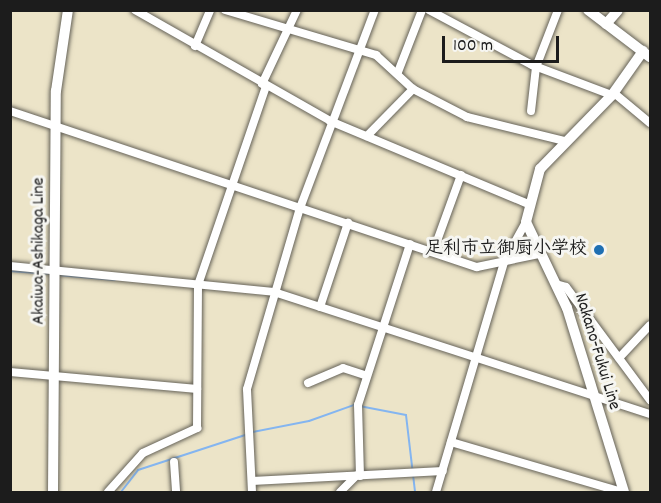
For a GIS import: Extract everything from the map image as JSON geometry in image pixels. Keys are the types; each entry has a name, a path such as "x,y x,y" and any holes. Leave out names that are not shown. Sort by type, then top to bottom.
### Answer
{"main road":[{"name":"Akaiwa-Ashikaga Line","path":"53,492 56,376 56,125 58,66 68,10"},
{"path":"588,10 647,54"},
{"path":"606,24 616,12"},
{"name":"Nakano-Fukui Line","path":"623,492 556,284 539,254 526,222 528,204 540,169 613,94 647,54"}],"street":[{"path":"135,10 330,121 528,204"},
{"path":"195,46 210,10"},
{"path":"225,10 359,53 376,55 398,72 413,88 485,123 565,141"},
{"path":"108,492 143,453 197,428 198,285 264,85 297,10"},
{"path":"252,492 247,389 300,208 330,121 375,10"},
{"path":"398,72 422,10"},
{"path":"429,10 536,67 613,94 651,123"},
{"path":"531,111 536,67 558,10"},
{"path":"367,135 413,88"},
{"path":"10,111 477,267 539,254"},
{"path":"433,252 461,175"},
{"path":"436,492 504,262 526,222"},
{"path":"320,307 348,223"},
{"path":"340,492 358,476 358,405 411,244"},
{"path":"10,266 274,292 651,414"},
{"path":"556,284 566,287 651,400"},
{"path":"619,358 651,325"},
{"path":"308,383 343,368 367,376"},
{"path":"10,372 197,389"},
{"path":"451,442 623,492"},
{"path":"174,462 176,492"},
{"path":"252,481 443,471"},
{"path":"584,492 587,482"}],"waterway":[{"path":"10,271 52,274"},
{"path":"58,275 115,280"},
{"path":"253,432 309,421 354,405 406,415 415,492"},
{"path":"121,492 138,470 248,434"}],"place":[{"name":"足利市立御厨小学校","path":"599,250"}]}
